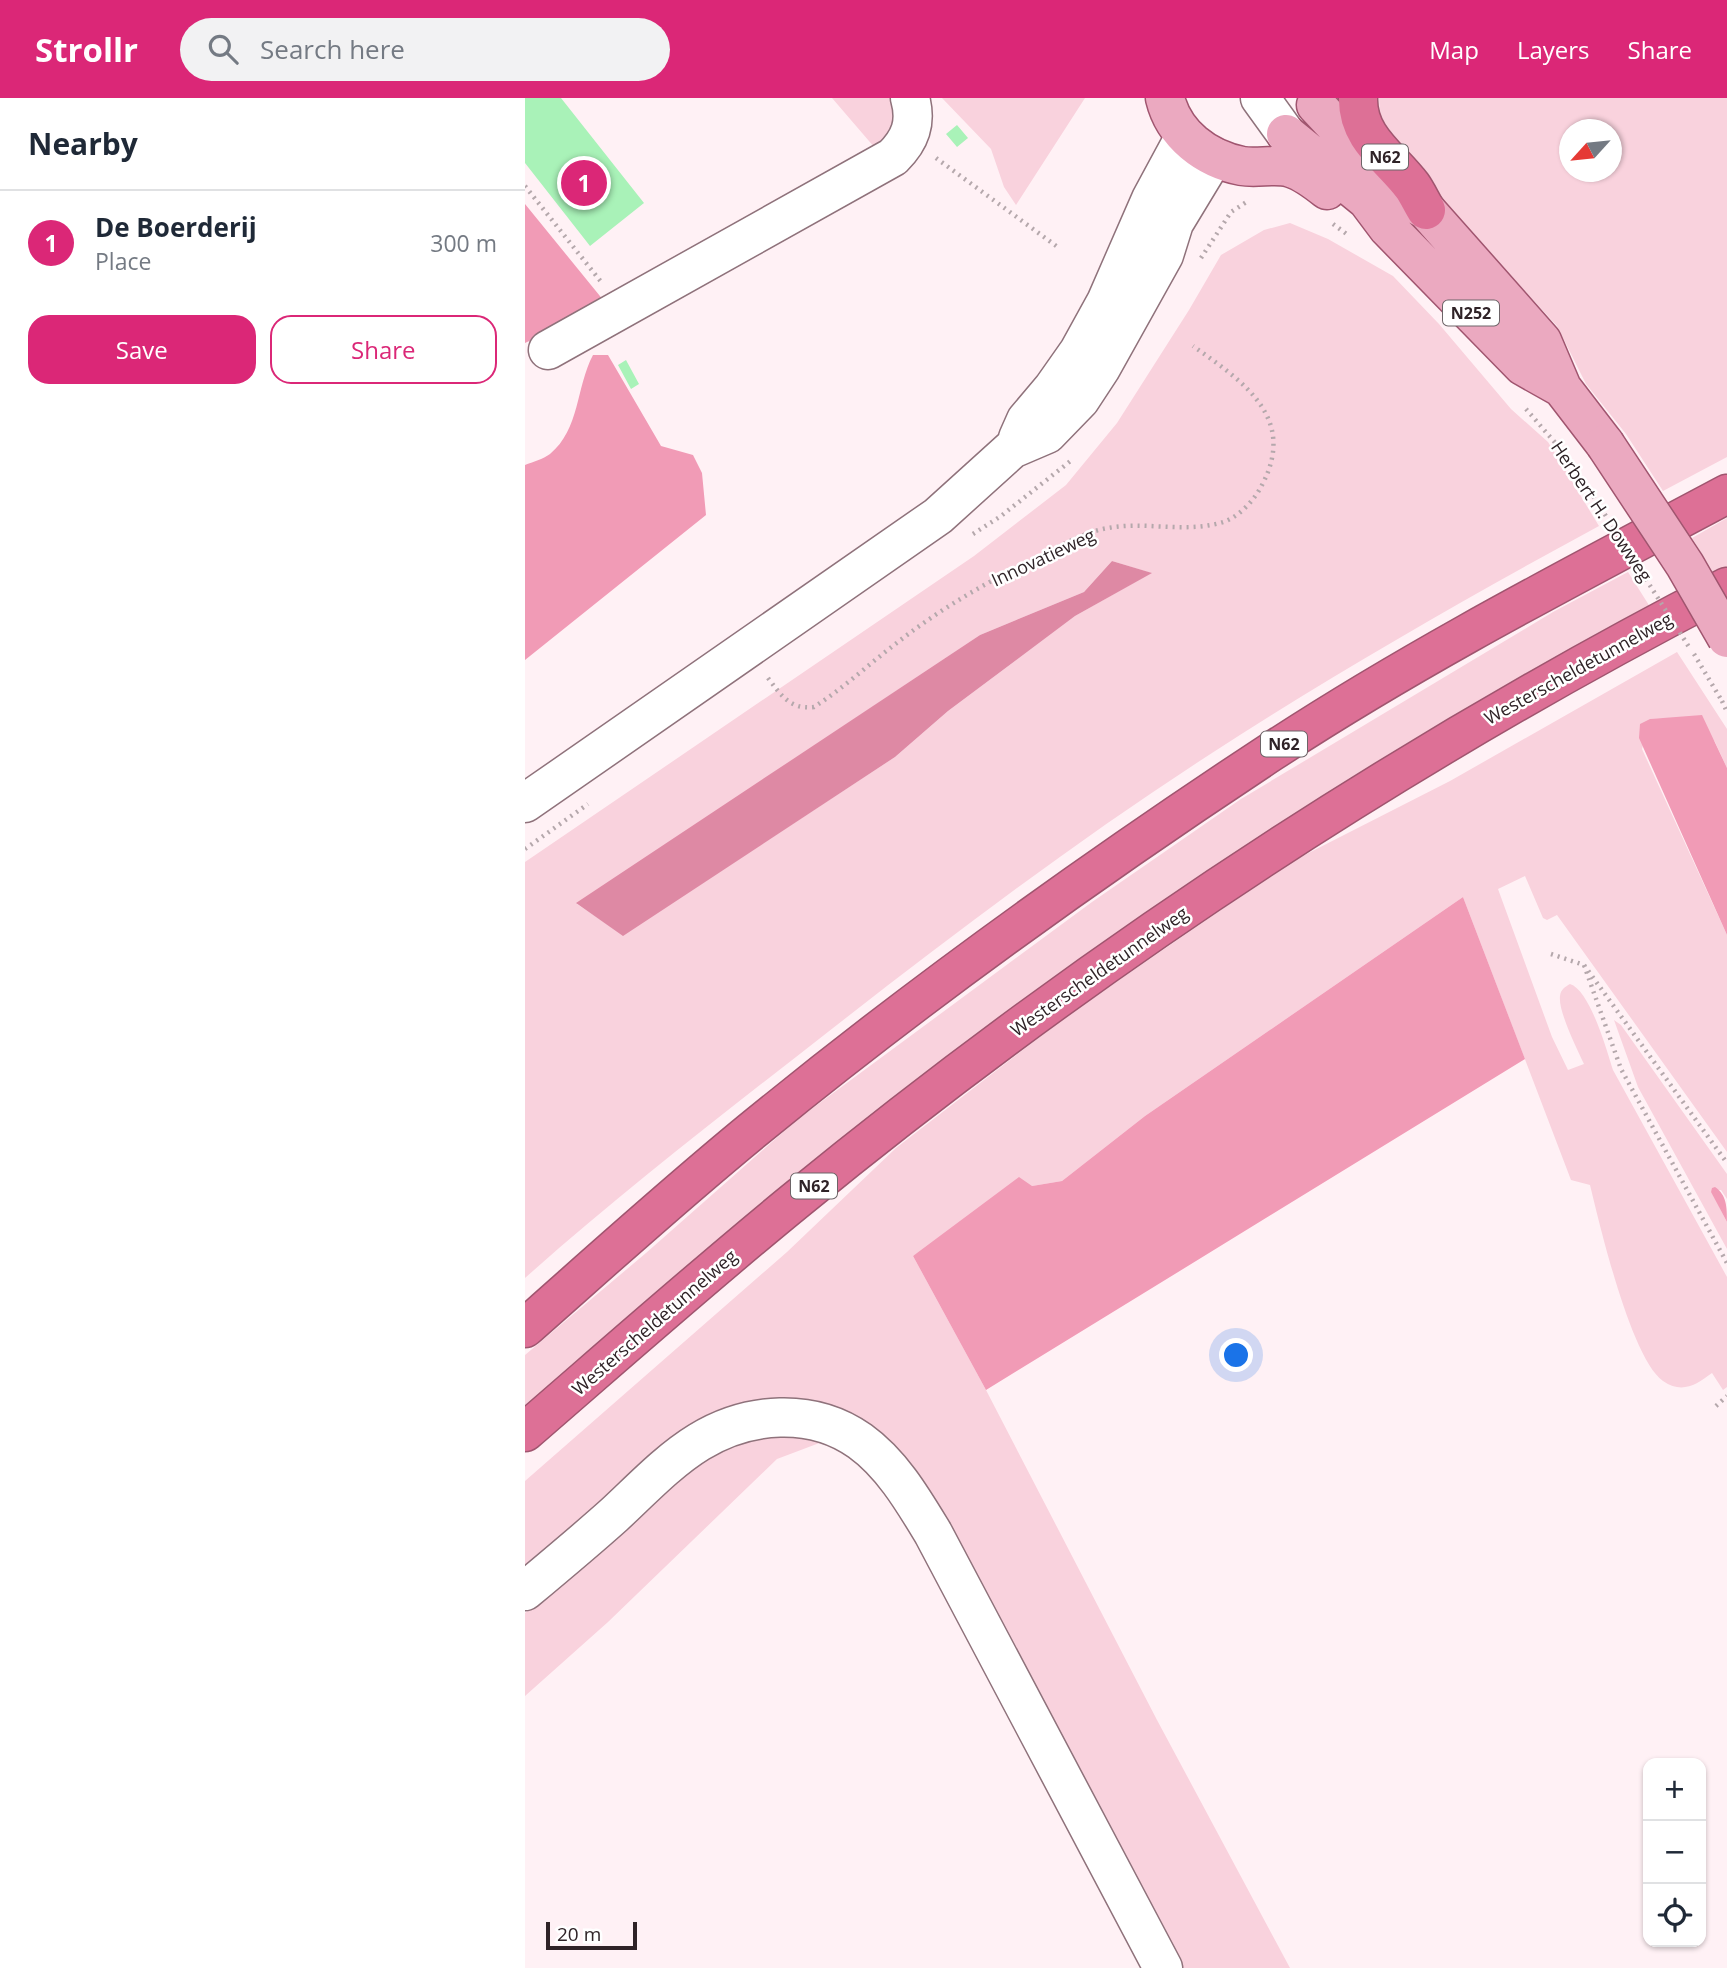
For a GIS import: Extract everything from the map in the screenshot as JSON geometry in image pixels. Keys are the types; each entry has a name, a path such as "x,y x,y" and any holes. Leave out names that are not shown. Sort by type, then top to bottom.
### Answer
{"highway":[{"name":"N62","path":"1358,98 1358,112 1364,130 1378,150 1413,186 1426,210"},
{"name":"N62","path":"1612,555 1678,493 1727,467"},
{"name":"N62","path":"525,1328 759,1125 951,976 1071,888 1273,750 1363,695 1494,618 1727,494"},
{"name":"Westerscheldetunnelweg","path":"525,1432 794,1201 963,1069 1117,957 1227,882 1389,778 1504,709 1644,630 1727,587"}],"main road":[{"path":"1165,98 1175,123 1215,149"},
{"path":"1188,98 1194,113 1209,129 1215,149"},
{"name":"N252","path":"1282,150 1318,102 1403,198 1426,210 1542,341 1562,388 1605,444 1685,565 1727,638"},
{"name":"N252","path":"1215,149 1268,141 1345,180 1367,200 1371,234 1523,366 1562,388"}],"street":[{"path":"1260,98 1282,150"},
{"path":"548,350 893,157 905,145 912,112"},
{"path":"525,803 939,516 1012,449 1047,434 1080,400 1101,368 1164,255 1186,234 1215,149"},
{"path":"1012,449 1026,420 1079,351 1106,302 1151,199 1215,149"},
{"path":"525,1591 684,1452 720,1431 744,1422 772,1417 796,1417 820,1422 845,1432 861,1442 891,1470 933,1533 1164,1968"}],"path":[{"path":"912,112 919,136 938,160 1059,248"},
{"path":"525,186 623,308"},
{"path":"1219,228 1231,212 1251,199"},
{"path":"1332,224 1371,234"},
{"name":"Innovatieweg","path":"768,678 791,704 800,708 814,708 899,640 993,579 1037,557 1109,527 1178,528 1221,523 1237,514 1254,499 1271,467 1273,442 1270,421 1262,404 1237,377 1193,346"},
{"name":"Herbert H. Dowweg","path":"1522,405 1571,461 1657,593 1727,712"},
{"path":"1551,954 1584,965 1727,1163"},
{"path":"1584,965 1621,1069 1727,1263"},
{"path":"1716,1406 1727,1396"}],"shaded area":[{"path":"832,98 898,98 891,129 875,148"},
{"path":"942,98 1085,98 1016,205 1004,187 991,149"},
{"path":"1379,98 1727,98 1727,457 1663,491 1626,434 1586,384 1557,326 1409,165 1380,118"},
{"path":"525,204 604,301 568,323 525,343"},
{"path":"1290,223 1328,239 1393,276 1439,324 1511,409 1548,442 1599,526 1307,693 1105,825 949,939 761,1084 625,1193 525,1278 525,862 974,556 1066,485 1117,423 1221,255 1264,230","holes":["1112,561 1151,573 1075,616 948,711 895,757 623,935 577,904 980,635 1084,592"]},
{"path":"593,355 608,355 661,446 693,455 702,473 706,515 525,660 525,465 550,454 560,444 572,420"},
{"path":"1727,518 1727,571 1716,577 1692,538"},
{"path":"1112,561 1152,573 1075,616 948,711 895,757 623,936 576,903 980,635 1084,592"},
{"path":"1628,572 1652,610 1522,683 525,1410 525,1355 798,1119 1092,902 1241,799 1553,612"},
{"path":"1677,652 1727,729 1727,768 1715,742 1697,717 1650,719 1642,749 1727,935 1727,1152 1557,915 1547,920 1543,918 1525,876 1498,889 1552,1037 1568,1070 1584,1064 1560,1003 1561,992 1570,984 1584,997 1591,1009 1613,1070 1727,1277 1727,1387 1723,1390 1712,1373 1689,1386 1670,1385 1651,1368 1639,1346 1618,1290 1590,1185 1571,1180 1463,897 1145,1116 1062,1181 1032,1186 913,1256 1290,1968 1173,1968 916,1484 776,1406 525,1579 525,1481 787,1252 896,1148 1067,1016 1289,863 1450,781"},
{"path":"1702,715 1727,768 1727,935 1639,738 1640,724 1650,719"},
{"path":"1463,897 1525,1059 986,1390 913,1256 1019,1177 1032,1186 1062,1181 1145,1116"},
{"path":"1614,1020 1621,1025 1727,1174 1727,1199 1721,1190 1711,1191 1727,1222 1727,1249 1638,1087"},
{"path":"1715,1187 1724,1198 1727,1222 1711,1192"},
{"path":"775,1432 830,1439 777,1459 608,1622 525,1696 525,1613 697,1465 738,1441"}],"building":[{"path":"525,98 561,98 644,203 590,246 525,163"},
{"path":"957,125 968,138 957,147 946,134"},
{"path":"626,360 639,384 631,389 618,365"}],"place":[{"name":"De Boerderij","path":"584,183"}]}
